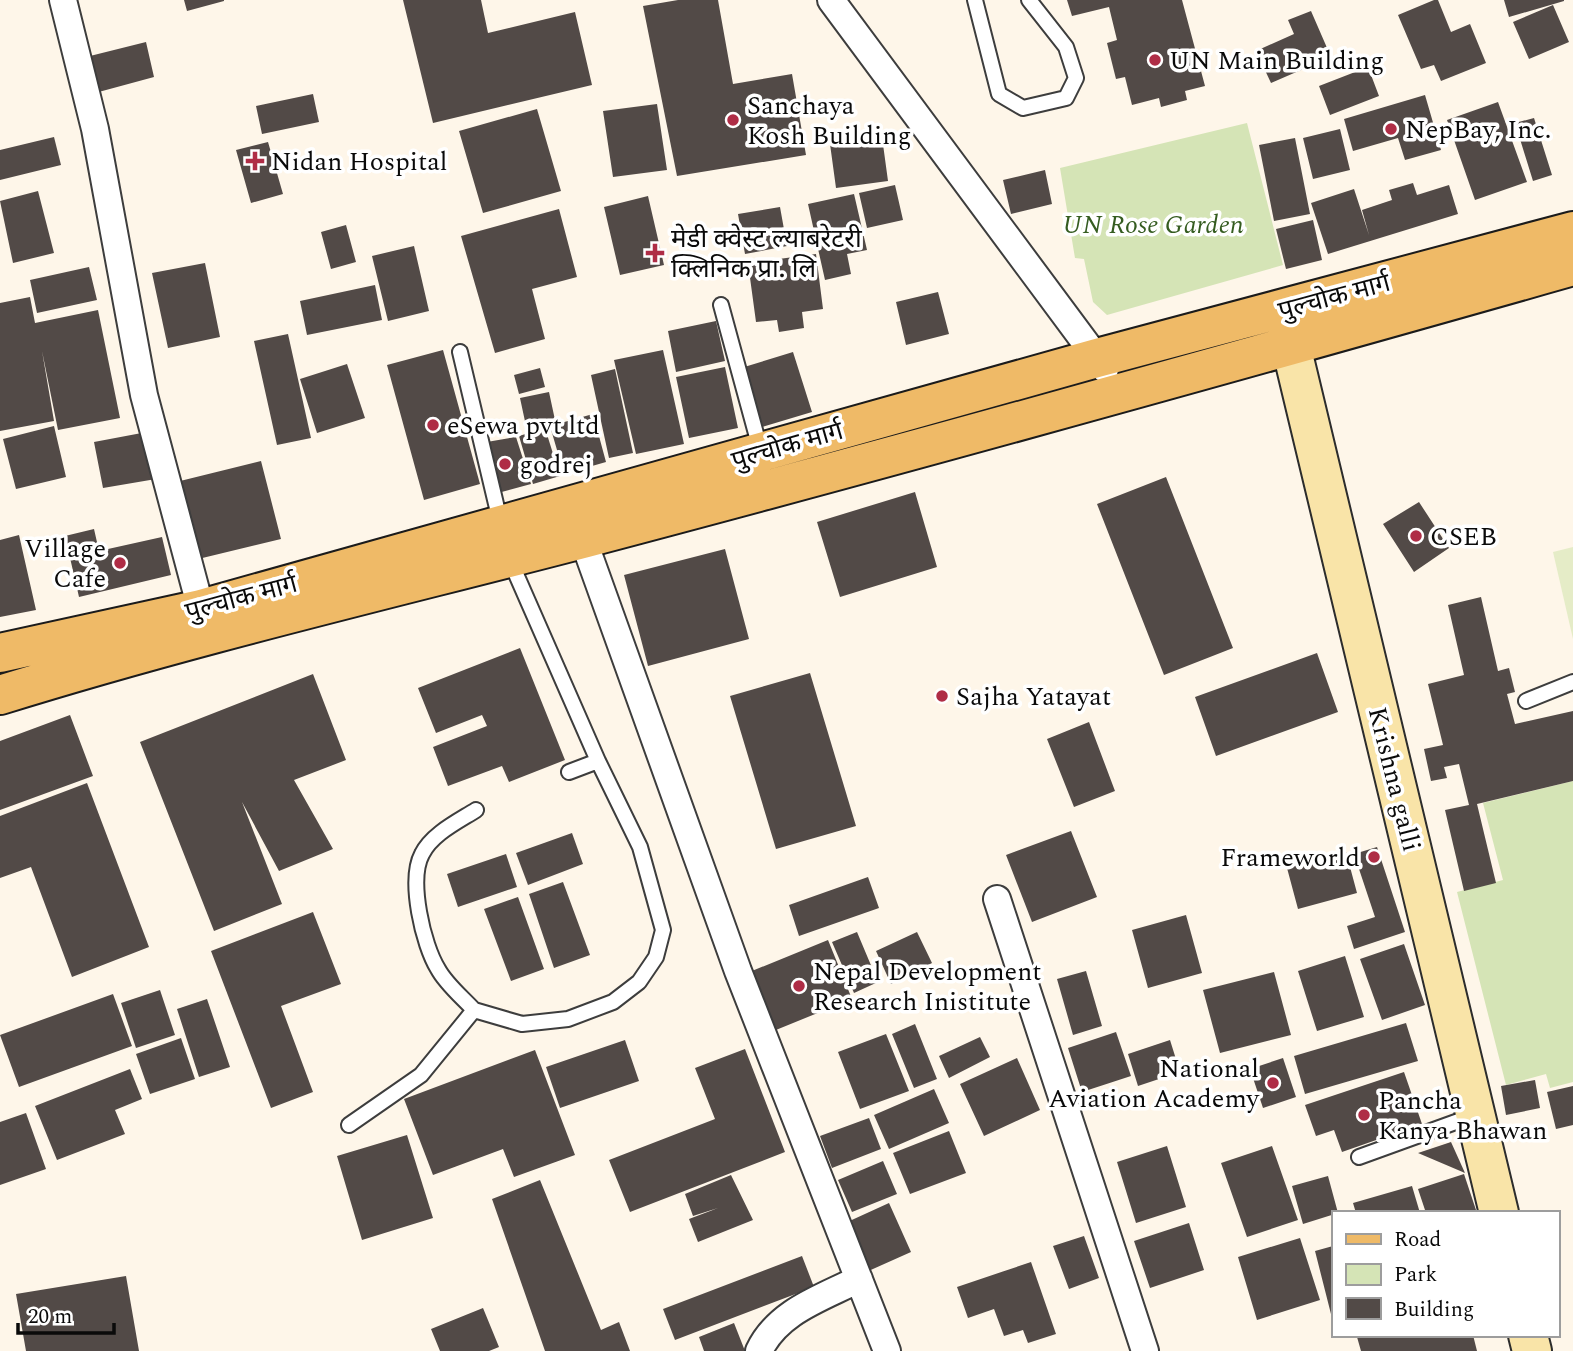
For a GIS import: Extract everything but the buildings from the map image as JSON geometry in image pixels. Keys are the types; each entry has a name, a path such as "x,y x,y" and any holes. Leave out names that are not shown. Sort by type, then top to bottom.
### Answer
{"main road":[{"name":"पुल्चोक मार्ग","path":"9,693 505,541 761,453 1097,358 1573,231"},
{"name":"पुल्चोक मार्ग","path":"0,653 505,541 583,539 1291,346 1573,266"}],"street":[{"path":"63,0 95,129 144,395 201,609"},
{"path":"831,0 1121,391"},
{"name":"Krishna galli","path":"1291,346 1499,1211"},
{"path":"583,539 738,971 887,1351"},
{"path":"997,899 1145,1351"},
{"path":"759,1351 767,1335 787,1315 859,1279"}],"lane":[{"path":"975,0 999,94 1023,108 1066,98 1076,78 1066,47 1029,0"},
{"path":"721,305 761,453"},
{"path":"460,352 505,541 598,761 640,847 663,930 656,957 639,982 612,1002 568,1019 522,1024 474,1010 438,970 422,933 417,891 421,855 441,832 476,810"},
{"path":"1526,701 1573,682"},
{"path":"569,772 598,761"},
{"path":"349,1125 421,1075 474,1010"},
{"path":"1359,1157 1475,1115"}],"green space":[{"name":"UN Rose Garden","path":"1247,123 1283,265 1107,315 1093,302 1084,259 1075,258 1060,168"},
{"path":"1573,547 1573,639 1553,552"},
{"path":"1573,781 1573,1082 1550,1088 1546,1074 1506,1085 1457,892 1503,880 1483,803"}],"place":[{"name":"UN Main Building","path":"1155,60"},
{"name":"Sanchaya Kosh Building","path":"733,120"},
{"name":"NepBay, Inc.","path":"1391,129"},
{"name":"Nidan Hospital","path":"255,161"},
{"name":"मेडी क्वेस्ट ल्याबरेटरी क्लिनिक प्रा. लि","path":"655,253"},
{"name":"eSewa pvt ltd","path":"433,425"},
{"name":"godrej","path":"505,464"},
{"name":"CSEB","path":"1416,536"},
{"name":"Village Cafe","path":"120,563"},
{"name":"Sajha Yatayat","path":"942,696"},
{"name":"Frameworld","path":"1374,857"},
{"name":"Nepal Development Research Inistitute","path":"799,986"},
{"name":"National Aviation Academy","path":"1273,1083"},
{"name":"Pancha Kanya Bhawan","path":"1364,1115"}]}
